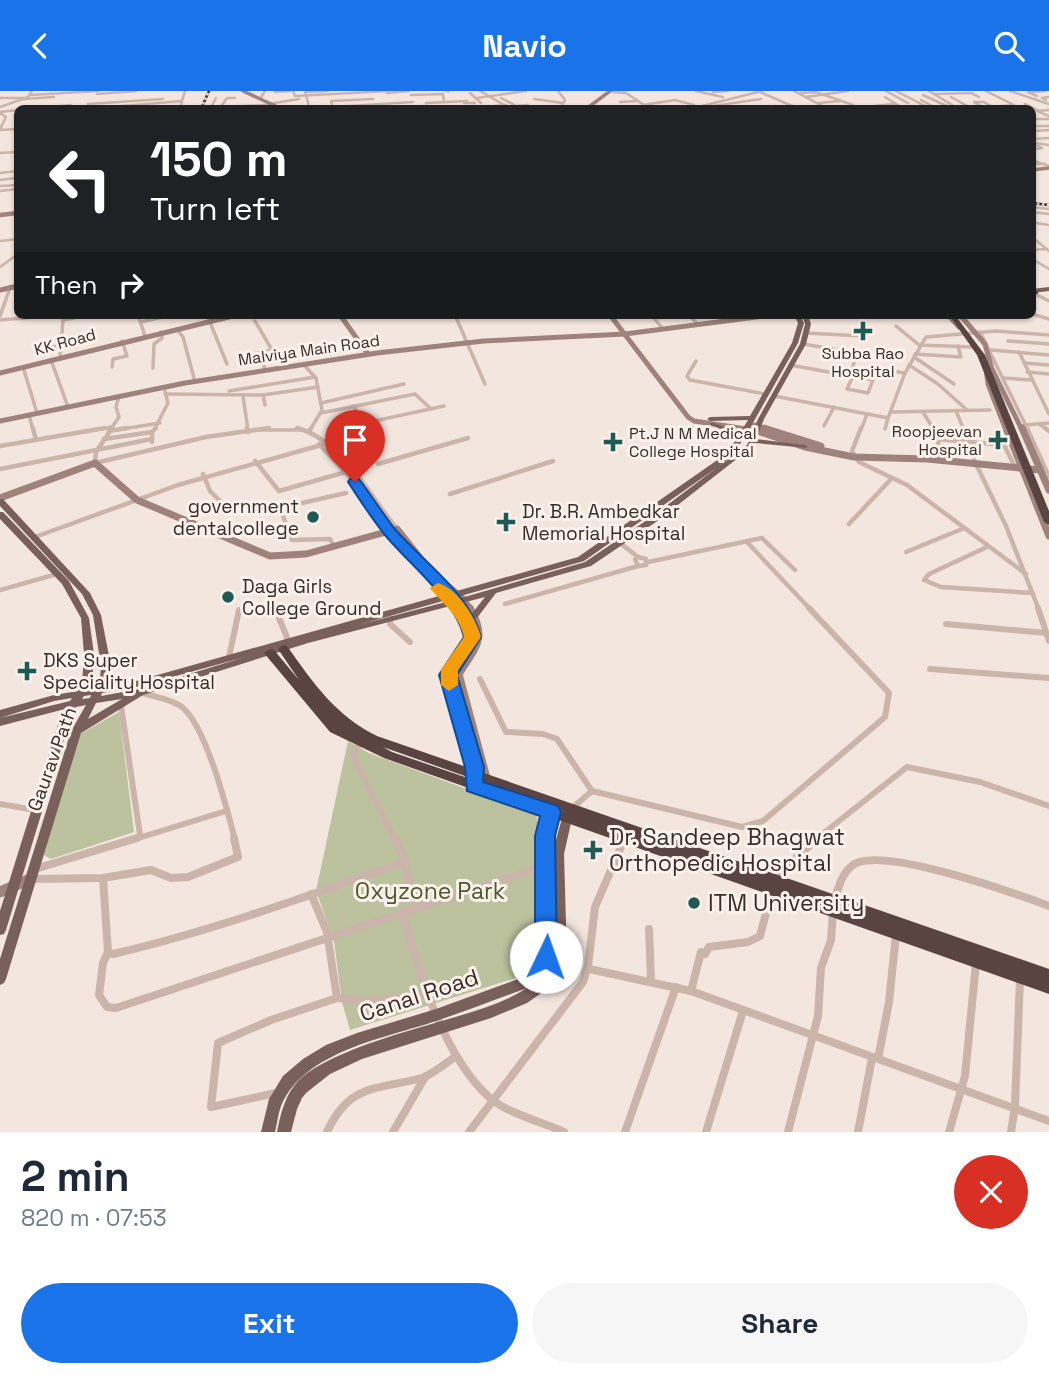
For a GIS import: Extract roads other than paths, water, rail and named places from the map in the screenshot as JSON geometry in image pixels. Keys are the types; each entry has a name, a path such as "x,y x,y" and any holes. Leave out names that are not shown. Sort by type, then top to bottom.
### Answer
{"highway":[{"path":"957,319 990,366 1049,506"},
{"path":"990,366 1049,522"},
{"path":"280,647 327,722 341,734 1020,971 1049,987"},
{"path":"569,813 624,840 773,885"},
{"path":"834,906 896,934 976,961 1049,976"}],"main road":[{"path":"0,722 140,692 280,647 456,598 493,593 580,567 620,543 730,464 754,441 769,395 795,342 798,319"},
{"path":"0,714 129,685 229,657 390,619 580,559 729,455 803,344 807,333 805,319"},
{"path":"711,422 747,427"},
{"path":"711,422 747,427"},
{"path":"754,441 805,447"},
{"name":"Gaurav Path","path":"0,499 63,572 86,593 97,615 106,666 105,680 76,732 0,979"},
{"path":"0,514 6,525 63,572 85,618 89,672 87,684 66,715 0,930"},
{"path":"474,616 493,593"},
{"path":"106,666 114,681 129,685"},
{"path":"76,732 140,692"},
{"name":"Canal Road","path":"279,1093 320,1056 345,1041 439,1014 528,982 535,975 546,957 545,836 553,808"},
{"name":"Canal Road","path":"284,1132 287,1114 301,1088 344,1058 442,1028 527,997 559,966 558,854 569,813"},
{"path":"268,1132 269,1119 279,1093"}],"street":[{"path":"30,95 32,91"},
{"path":"0,100 83,92 134,91 129,101"},
{"path":"181,105 185,91"},
{"path":"241,91 269,104"},
{"path":"241,91 275,105"},
{"path":"260,99 265,91"},
{"path":"280,96 275,96 275,91 291,91 295,96 344,94"},
{"path":"284,105 328,91"},
{"path":"333,105 331,101 365,92 388,91"},
{"path":"354,95 409,91 415,105"},
{"path":"411,95 433,91"},
{"path":"504,104 496,99 491,97 482,91 469,93 479,101 496,99 516,96 511,94"},
{"path":"477,105 479,101 491,97 526,91"},
{"path":"548,105 563,103 565,100 558,91"},
{"path":"593,105 612,91 635,91"},
{"path":"696,91 728,91"},
{"path":"700,105 760,91 790,105"},
{"path":"756,98 774,92 770,91"},
{"path":"806,97 848,91"},
{"path":"886,91 908,103"},
{"path":"896,91 923,105"},
{"path":"929,91 952,105"},
{"path":"971,93 976,91"},
{"path":"986,91 1014,105"},
{"path":"1010,91 1042,101 1049,99"},
{"path":"1045,91 1028,92 1049,99"},
{"path":"111,102 117,92"},
{"path":"318,92 373,99"},
{"path":"704,92 726,98"},
{"path":"797,92 824,94 853,105"},
{"path":"797,92 821,105"},
{"path":"146,100 149,93"},
{"path":"163,104 165,93"},
{"path":"625,93 643,105"},
{"path":"936,94 971,93 979,97"},
{"path":"370,94 375,105"},
{"path":"422,94 445,97 444,102"},
{"path":"422,94 427,105 467,101"},
{"path":"0,129 6,117 0,112 30,95 64,95"},
{"path":"62,105 64,95"},
{"path":"923,95 948,105"},
{"path":"245,102 225,104 226,98 233,97 245,102 249,105"},
{"path":"885,97 894,104"},
{"path":"951,97 965,105"},
{"path":"212,105 216,98"},
{"path":"502,98 515,105"},
{"path":"964,98 979,105"},
{"path":"534,99 554,100 553,103"},
{"path":"999,99 992,99 1003,105"},
{"path":"0,100 29,103"},
{"path":"46,105 47,100"},
{"path":"97,105 146,100 163,104 182,101"},
{"path":"721,105 762,100"},
{"path":"921,100 930,105"},
{"path":"383,105 413,101"},
{"path":"620,102 637,101"},
{"path":"751,101 757,105"},
{"path":"818,103 843,101"},
{"path":"848,103 858,101"},
{"path":"974,102 989,105"},
{"path":"15,103 20,105"},
{"path":"770,103 774,105"},
{"path":"1036,103 1048,114"},
{"path":"457,104 467,105"},
{"path":"490,105 504,104"},
{"path":"704,104 708,105"},
{"path":"875,105 894,104"},
{"path":"263,105 275,105"},
{"path":"666,105 693,105"},
{"path":"1036,110 1048,114"},
{"path":"1039,111 1048,114"},
{"path":"1048,114 1038,119 1048,128"},
{"path":"1041,134 1049,138"},
{"path":"1036,152 1042,160 1036,161"},
{"path":"1039,160 1048,166"},
{"path":"1036,261 1049,268"},
{"path":"1036,265 1042,264"},
{"path":"0,290 14,287"},
{"path":"0,318 10,288"},
{"path":"60,357 63,320 68,319"},
{"path":"140,319 145,336"},
{"path":"141,323 156,319"},
{"name":"KK Road","path":"0,373 177,329 206,319"},
{"path":"209,319 227,363"},
{"path":"343,319 368,354"},
{"path":"456,319 485,384"},
{"path":"616,319 688,417 711,422"},
{"path":"655,319 663,328"},
{"path":"693,319 696,322"},
{"path":"663,328 721,319"},
{"path":"663,328 734,319"},
{"path":"956,319 973,347 1003,386 1049,477"},
{"path":"959,319 978,333 988,349 988,384 1017,465 1049,536"},
{"path":"255,321 272,350 248,355 253,363 262,362 265,370"},
{"path":"896,325 919,345 973,347"},
{"name":"Malviya Main Road","path":"0,421 119,396 165,391 195,382 368,354 465,342 663,328"},
{"path":"177,329 183,337 195,382"},
{"path":"153,368 154,344 162,338 161,332"},
{"path":"1001,332 1024,363 1048,412"},
{"path":"885,429 905,373 919,345 930,336 1001,332 1049,335"},
{"path":"807,333 862,336"},
{"path":"978,333 990,366 1025,425 1044,469 1049,491"},
{"path":"112,367 113,359 127,356 122,341"},
{"path":"1008,341 1049,344"},
{"path":"803,344 857,353 847,389 869,393 877,369 905,373"},
{"path":"37,349 60,346"},
{"path":"915,356 962,356 958,346"},
{"path":"990,366 1017,352 1049,355"},
{"path":"915,356 954,384"},
{"path":"51,360 68,407"},
{"path":"696,361 687,376 690,380 888,418"},
{"path":"1024,363 1049,366"},
{"path":"303,364 315,377 321,403 321,413 309,431"},
{"path":"790,365 873,380"},
{"path":"909,365 938,384 967,411"},
{"path":"990,366 1031,380"},
{"path":"23,367 37,413"},
{"path":"1027,372 1049,374"},
{"path":"229,391 315,377"},
{"path":"321,403 404,384"},
{"path":"104,439 152,432 160,423 167,403 165,391 243,396 318,387"},
{"path":"321,413 415,394 431,409"},
{"path":"263,395 265,405"},
{"path":"95,463 97,451 119,417 116,407 119,396"},
{"path":"243,396 248,432"},
{"path":"1042,400 1049,400"},
{"path":"336,454 380,442 353,406"},
{"path":"365,423 444,406"},
{"path":"824,426 834,407"},
{"path":"891,411 990,410"},
{"path":"956,411 968,441"},
{"path":"923,412 943,459"},
{"path":"853,454 867,414"},
{"path":"29,415 36,440"},
{"path":"0,446 160,423"},
{"path":"1025,425 1049,423"},
{"path":"1039,424 1049,431"},
{"path":"747,427 853,454 859,463 907,485 962,529 1027,574"},
{"path":"0,499 95,463 157,447 248,432 293,428 309,431 393,530 474,616 481,630 480,638 462,664 458,679 481,784"},
{"path":"758,428 805,447 853,454 974,461 1044,469"},
{"path":"152,432 152,439 157,447"},
{"path":"998,433 1017,465"},
{"path":"378,464 468,438"},
{"path":"0,469 152,439"},
{"path":"936,439 1004,445"},
{"path":"35,537 132,497 203,474 322,445 336,454 393,530"},
{"path":"255,461 279,491 346,472"},
{"path":"450,494 554,461"},
{"path":"974,461 995,500 1027,574 1049,641"},
{"path":"95,463 132,497 270,556 298,555 393,530"},
{"path":"203,474 210,491 228,509"},
{"path":"849,524 892,478"},
{"path":"334,546 330,539 302,543 292,540 280,508 346,493"},
{"path":"905,552 962,529"},
{"path":"505,604 648,562 762,538 795,570"},
{"path":"620,543 648,562"},
{"path":"480,679 506,732 543,734 557,739 592,791 742,827 763,821 885,717 889,693 747,543"},
{"path":"987,547 929,575 924,580 941,587 1033,593"},
{"path":"638,557 638,566"},
{"path":"0,590 63,572"},
{"path":"268,591 280,647"},
{"path":"456,598 470,626 472,637 449,670 449,683 481,784"},
{"path":"229,657 239,610"},
{"path":"390,619 390,624 410,642"},
{"path":"946,624 1046,633"},
{"path":"930,669 1049,678"},
{"path":"32,874 103,878 151,870 171,878 188,877 238,857 226,811 197,727 183,708 140,692"},
{"path":"121,706 140,835"},
{"path":"364,740 353,753 390,825 404,862 414,908"},
{"path":"691,991 701,952 705,954 709,947 748,942 760,936 773,885 834,822 907,767 980,782 1049,806"},
{"path":"569,813 592,791"},
{"path":"0,804 35,810"},
{"path":"0,892 32,874 140,835 226,811"},
{"path":"469,1132 575,995 589,969 593,915 599,893 624,840"},
{"path":"788,1132 812,1035 834,906 846,870 863,860 874,860 925,870 1049,906"},
{"path":"108,952 113,954 133,950 404,862"},
{"path":"103,878 108,952 103,963 99,995 107,1007 116,1008 545,866"},
{"path":"311,894 328,938 337,998"},
{"path":"402,912 413,951 455,1057 492,1100 549,1129 564,1132"},
{"path":"649,929 651,980"},
{"path":"858,1132 889,1002 896,934"},
{"path":"949,1132 962,1090 976,961"},
{"path":"589,969 651,980 691,991 1049,1121"},
{"path":"1011,1132 1015,1107 1020,971"},
{"path":"625,1132 661,1037 676,987"},
{"path":"279,1093 212,1107 218,1043 271,1020 337,998 364,1001 432,995"},
{"path":"706,1132 743,1011"},
{"path":"327,1132 336,1112 357,1093 385,1084 425,1077 455,1057"},
{"path":"393,1132 425,1077"}],"railway":[{"path":"203,105 209,91"},
{"path":"1036,203 1049,205"}],"place":[{"name":"Subba Rao Hospital","path":"863,331"},
{"name":"Roopjeevan Hospital","path":"998,440"},
{"name":"Pt.J N M Medical College Hospital","path":"613,442"},
{"name":"government dentalcollege","path":"313,517"},
{"name":"Dr. B.R. Ambedkar Memorial Hospital","path":"506,522"},
{"name":"Daga Girls College Ground","path":"228,597"},
{"name":"DKS Super Speciality Hospital","path":"27,671"},
{"name":"Dr. Sandeep Bhagwat Orthopedic Hospital","path":"593,850"},
{"name":"ITM University","path":"694,903"}],"park label":[{"name":"Oxyzone Park","path":"430,891"}]}
